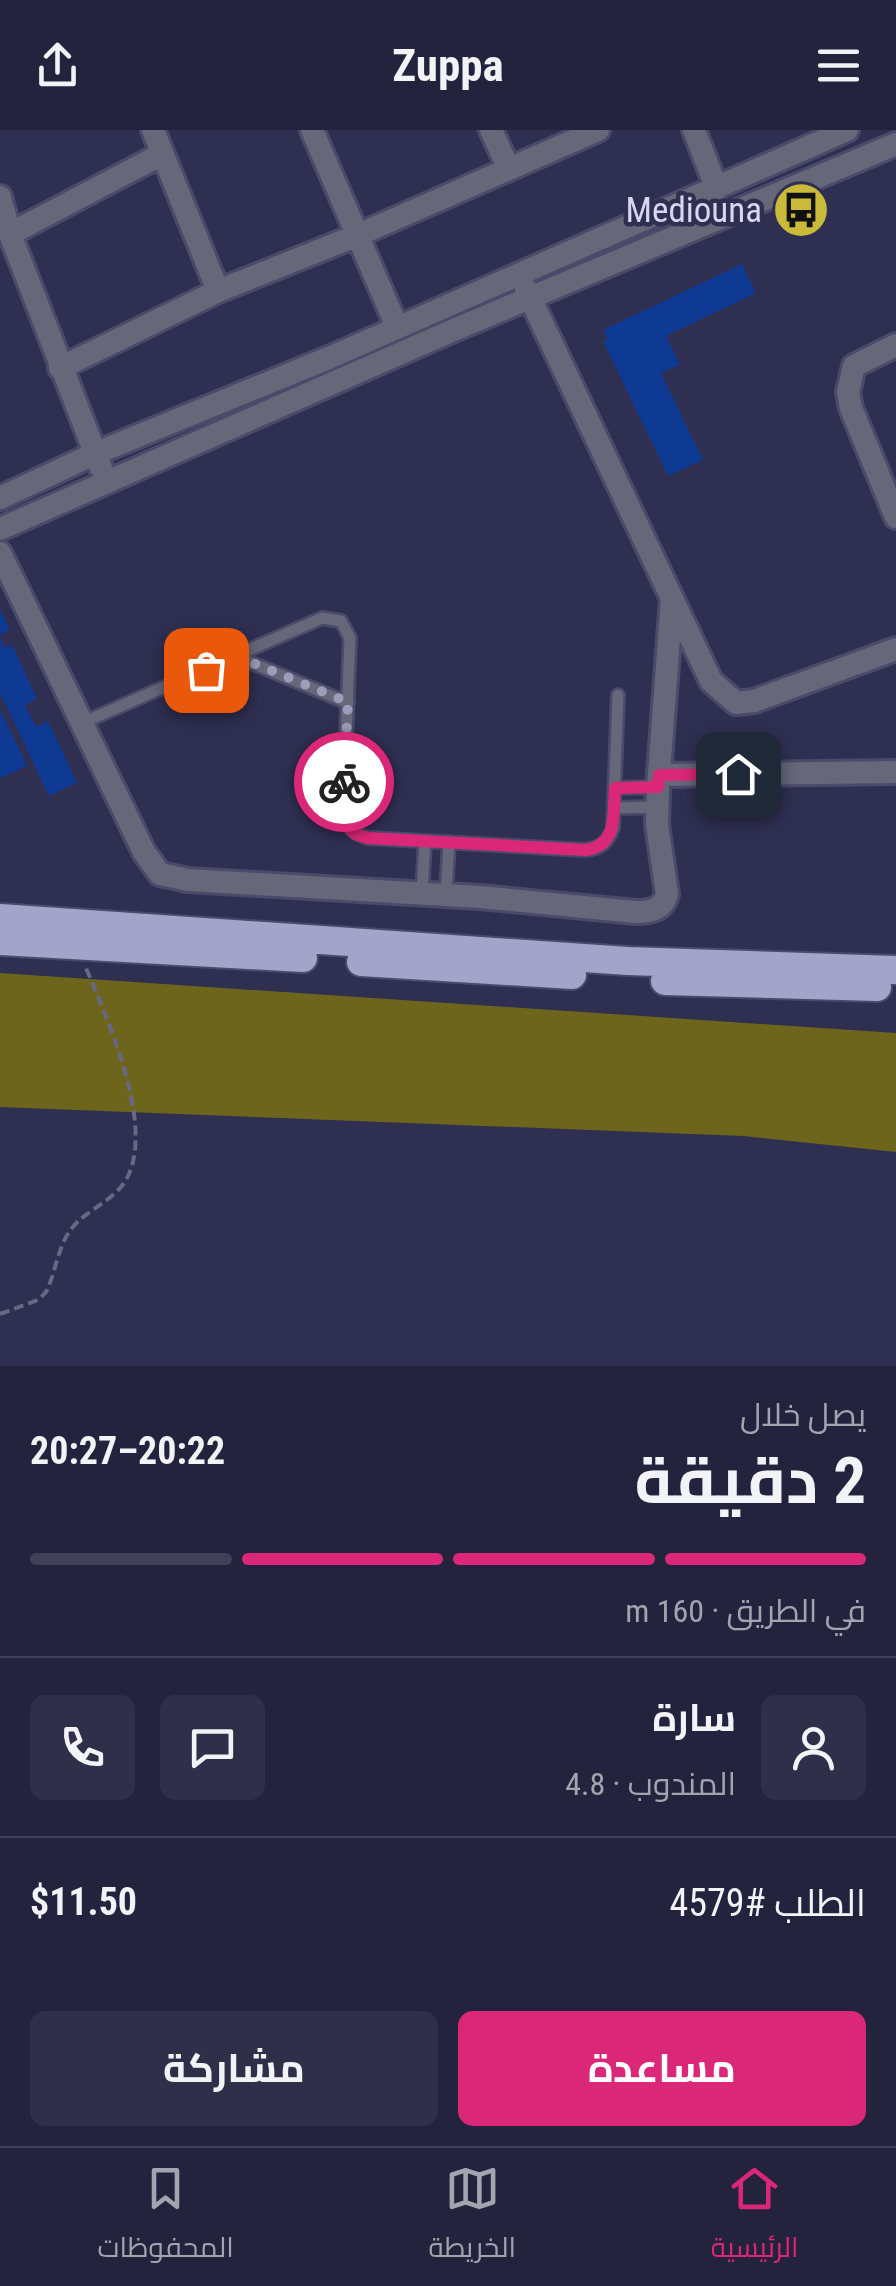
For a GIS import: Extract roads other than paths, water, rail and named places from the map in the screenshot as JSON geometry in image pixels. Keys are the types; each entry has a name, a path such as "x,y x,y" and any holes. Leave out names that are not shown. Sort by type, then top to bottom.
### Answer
{"highway":[{"path":"0,918 628,960 896,970"},
{"path":"0,941 662,980 896,987"}],"street":[{"path":"153,130 218,291"},
{"path":"312,130 397,327"},
{"path":"491,130 508,167"},
{"path":"60,368 218,291 358,235 598,130"},
{"path":"694,130 717,189"},
{"path":"0,498 847,130"},
{"path":"0,529 890,142"},
{"path":"10,234 162,154"},
{"path":"0,197 60,368 106,480"},
{"path":"518,275 711,682 736,703 754,701 896,649"},
{"path":"896,346 854,366 848,392 896,517"},
{"path":"332,357 340,380"},
{"path":"0,553 151,864 160,874 188,880 446,895 636,912 656,910 667,894 658,790 672,598"},
{"path":"658,790 896,772"}],"lane":[{"path":"82,724 322,618 341,621 350,638 342,811 345,824 355,834 368,838 598,848 608,840 613,828 618,695"},
{"path":"236,656 348,702"},
{"path":"615,788 658,790"},
{"path":"614,808 658,790"},
{"path":"422,894 425,841"},
{"path":"446,895 449,842"}],"place":[{"name":"Mediouna","path":"801,210"}]}
